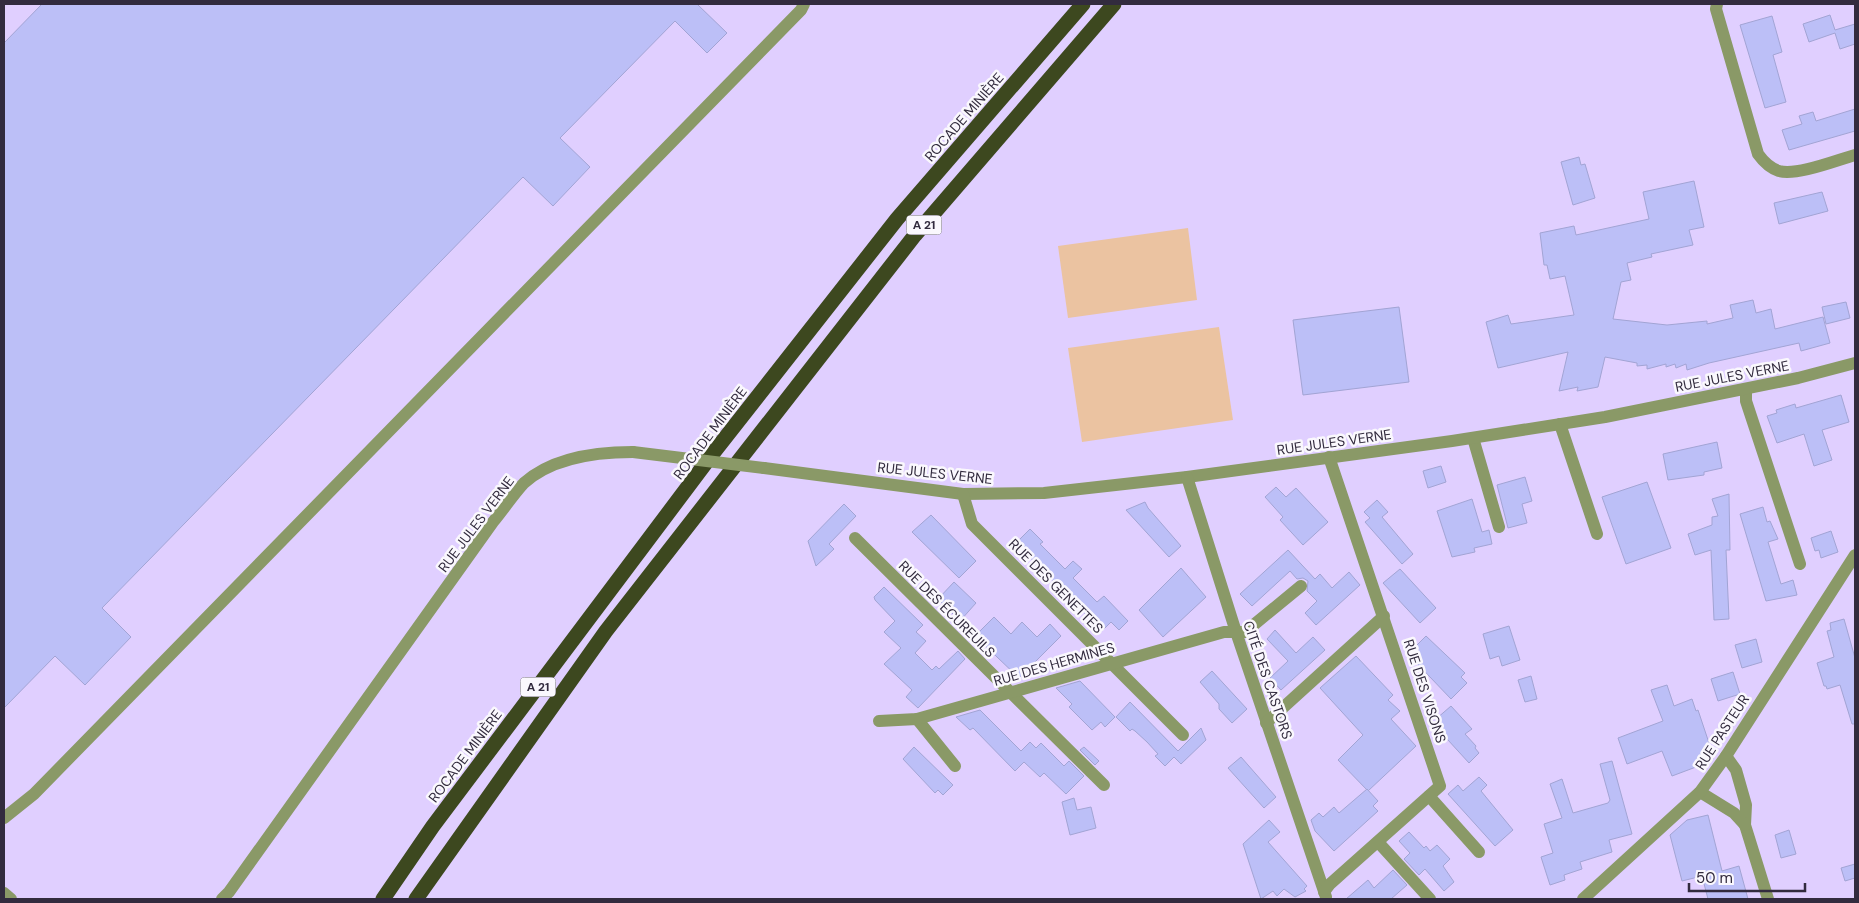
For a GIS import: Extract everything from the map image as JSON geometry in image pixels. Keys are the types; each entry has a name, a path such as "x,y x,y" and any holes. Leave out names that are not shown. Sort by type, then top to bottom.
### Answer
{"highway":[{"name":"ROCADE MINIÈRE","path":"383,899 433,826 726,437 897,219 1084,4"},
{"name":"A 21","path":"416,899 606,631 915,235 1114,4"}],"street":[{"path":"4,818 34,794 787,24 804,4"},
{"path":"1717,4 1716,10 1758,154 1764,162 1779,171 1793,171 1855,155"},
{"name":"RUE JULES VERNE","path":"222,899 229,892 493,522 525,483 554,464 582,456 633,452 963,494 1044,493 1187,477 1473,438 1560,424 1746,388 1855,363"},
{"path":"1746,388 1746,401 1800,564"},
{"path":"1560,424 1597,534"},
{"path":"1473,438 1498,527"},
{"name":"RUE DES VISONS","path":"1325,896 1330,884 1440,786 1329,457"},
{"name":"CITÉ DES CASTORS","path":"1187,477 1236,632 1325,896"},
{"name":"RUE DES GENETTES","path":"963,494 972,524 1183,735"},
{"name":"RUE DES ÉCUREUILS","path":"855,538 1104,785"},
{"name":"RUE PASTEUR","path":"1583,899 1700,792 1726,756 1854,561"},
{"name":"RUE DES HERMINES","path":"879,721 917,719 1224,632 1245,632 1301,586"},
{"path":"1266,723 1384,616"},
{"path":"917,719 955,766"},
{"path":"1726,756 1736,770 1743,796 1746,825 1768,899"},
{"path":"1700,792 1734,813 1746,825"},
{"path":"1429,796 1480,852"},
{"path":"1378,842 1430,899"},
{"path":"4,893 11,899"}],"shaded area":[{"path":"1188,228 1197,300 1068,318 1058,246"},
{"path":"1219,327 1233,420 1082,442 1068,348"}],"building":[{"path":"42,4 697,4 727,33 707,53 675,21 560,138 590,167 553,206 523,177 102,608 131,637 85,685 55,656 4,708 4,43"},
{"path":"1830,15 1835,30 1855,24 1855,44 1840,49 1835,33 1809,42 1803,24"},
{"path":"1772,16 1782,52 1773,55 1786,102 1765,108 1740,25"},
{"path":"1855,109 1855,131 1789,150 1782,130 1802,124 1799,116 1813,112 1816,121"},
{"path":"1579,157 1581,165 1585,164 1595,198 1573,205 1561,162"},
{"path":"1694,181 1704,227 1689,230 1693,245 1651,254 1652,257 1627,263 1631,280 1621,282 1613,319 1667,325 1707,321 1707,324 1733,318 1730,305 1753,300 1756,313 1771,309 1775,329 1823,317 1830,343 1801,351 1799,343 1709,363 1687,370 1686,364 1676,368 1675,364 1666,367 1666,364 1647,369 1647,365 1637,366 1637,363 1605,357 1598,387 1577,391 1578,387 1559,391 1568,352 1498,368 1486,322 1508,315 1511,324 1574,315 1565,276 1550,279 1547,265 1544,265 1540,233 1574,226 1576,235 1649,219 1643,192"},
{"path":"1822,192 1828,211 1779,224 1774,203"},
{"path":"1846,302 1850,318 1826,324 1822,307"},
{"path":"1399,307 1409,382 1303,395 1293,320"},
{"path":"1841,395 1849,422 1822,430 1832,460 1814,466 1804,434 1777,443 1767,416 1777,413 1776,410 1795,404 1796,408"},
{"path":"1717,442 1722,468 1704,472 1704,475 1668,480 1663,454"},
{"path":"1441,466 1446,482 1428,488 1423,471"},
{"path":"1525,477 1532,501 1522,504 1527,523 1508,528 1497,485"},
{"path":"1647,482 1671,548 1626,564 1602,497"},
{"path":"1276,487 1286,497 1296,488 1328,522 1303,545 1280,520 1283,517 1265,497"},
{"path":"1729,494 1730,550 1726,550 1729,619 1714,620 1711,550 1695,555 1688,534 1712,525 1712,517 1718,516 1712,499"},
{"path":"1472,499 1482,532 1489,530 1492,544 1474,548 1475,552 1452,557 1437,511"},
{"path":"1377,500 1388,512 1382,517 1413,554 1402,564 1365,522 1370,518 1364,512"},
{"path":"1145,502 1181,546 1169,557 1126,510"},
{"path":"844,504 856,516 829,544 834,549 816,566 808,541"},
{"path":"1763,507 1767,522 1770,521 1778,539 1768,542 1781,584 1793,580 1797,595 1766,601 1740,514"},
{"path":"931,515 976,561 959,578 912,532"},
{"path":"1030,529 1043,542 1040,544 1065,569 1073,561 1082,569 1073,578 1097,602 1104,596 1128,621 1119,630 1111,622 1102,631 1016,543"},
{"path":"1831,531 1838,552 1821,558 1819,550 1815,551 1811,538"},
{"path":"1288,550 1315,579 1320,574 1332,588 1349,572 1360,585 1316,625 1305,613 1317,601 1307,591 1308,581 1303,578 1297,579 1290,571 1252,606 1240,594"},
{"path":"1181,568 1206,597 1163,637 1139,610"},
{"path":"1400,569 1436,608 1420,623 1383,583"},
{"path":"954,582 976,603 960,621 938,599"},
{"path":"884,587 923,625 916,632 926,641 915,653 932,670 936,666 939,669 958,651 965,659 918,708 906,697 912,690 884,664 901,648 884,632 895,621 874,597"},
{"path":"994,617 1011,634 1022,622 1037,637 1050,624 1061,636 1019,678 975,636"},
{"path":"1844,619 1855,658 1855,724 1852,724 1840,685 1827,689 1824,686 1817,663 1834,657 1827,631 1831,630 1830,623"},
{"path":"1509,626 1520,660 1502,666 1499,656 1490,659 1483,634"},
{"path":"1275,630 1296,653 1313,637 1325,650 1281,690 1270,678 1288,661 1267,639"},
{"path":"1426,636 1465,673 1461,677 1467,683 1451,699 1408,654"},
{"path":"1756,639 1762,662 1742,668 1735,645"},
{"path":"1356,656 1393,695 1388,700 1400,711 1391,719 1416,746 1368,791 1338,760 1363,735 1320,688"},
{"path":"1212,671 1247,709 1232,723 1219,709 1219,704 1200,682"},
{"path":"1733,672 1740,694 1718,701 1711,679"},
{"path":"1531,676 1537,699 1525,702 1518,680"},
{"path":"1080,681 1115,717 1105,727 1101,722 1092,730 1069,707 1072,704 1056,688"},
{"path":"1667,685 1674,706 1692,699 1696,711 1698,710 1713,755 1705,767 1702,765 1698,766 1695,763 1696,767 1672,776 1662,751 1627,764 1618,738 1663,721 1651,690"},
{"path":"1130,702 1178,751 1201,728 1206,740 1181,764 1174,757 1165,766 1155,756 1158,754 1147,742 1132,729 1130,731 1116,717"},
{"path":"1451,706 1472,729 1465,734 1476,746 1475,748 1479,753 1469,763 1437,728 1441,724 1436,719"},
{"path":"980,710 1021,751 1030,742 1036,748 1041,743 1064,766 1069,761 1084,776 1066,794 1044,773 1040,777 1024,762 1015,771 973,728 970,730 956,717"},
{"path":"914,747 953,785 943,795 938,790 935,793 903,759"},
{"path":"1084,747 1099,761 1095,765 1080,750"},
{"path":"1241,757 1276,797 1264,808 1228,768"},
{"path":"1612,761 1632,834 1609,840 1612,852 1580,862 1582,869 1564,875 1565,880 1550,885 1541,857 1553,853 1544,824 1562,818 1550,784 1562,779 1573,813 1608,803 1610,800 1600,764"},
{"path":"1479,777 1487,785 1481,791 1513,830 1495,846 1448,794 1458,785 1463,791"},
{"path":"1367,789 1378,801 1373,806 1378,811 1334,851 1315,831 1311,820 1319,813 1323,817 1334,807 1339,813"},
{"path":"1074,798 1077,810 1091,807 1096,828 1070,835 1062,802"},
{"path":"1708,815 1722,871 1739,866 1748,899 1708,899 1702,876 1682,881 1670,835 1687,820"},
{"path":"1269,820 1280,832 1268,842 1307,886 1304,889 1306,891 1295,897 1284,889 1277,896 1273,891 1261,899 1243,844"},
{"path":"1789,830 1796,854 1781,858 1775,835"},
{"path":"1409,832 1424,848 1426,846 1430,851 1437,845 1450,859 1443,866 1454,882 1444,891 1425,869 1419,875 1404,859 1410,853 1399,841"},
{"path":"1855,864 1855,878 1845,881 1841,868"},
{"path":"1393,870 1407,885 1391,899 1346,899 1368,880 1374,888"}]}
